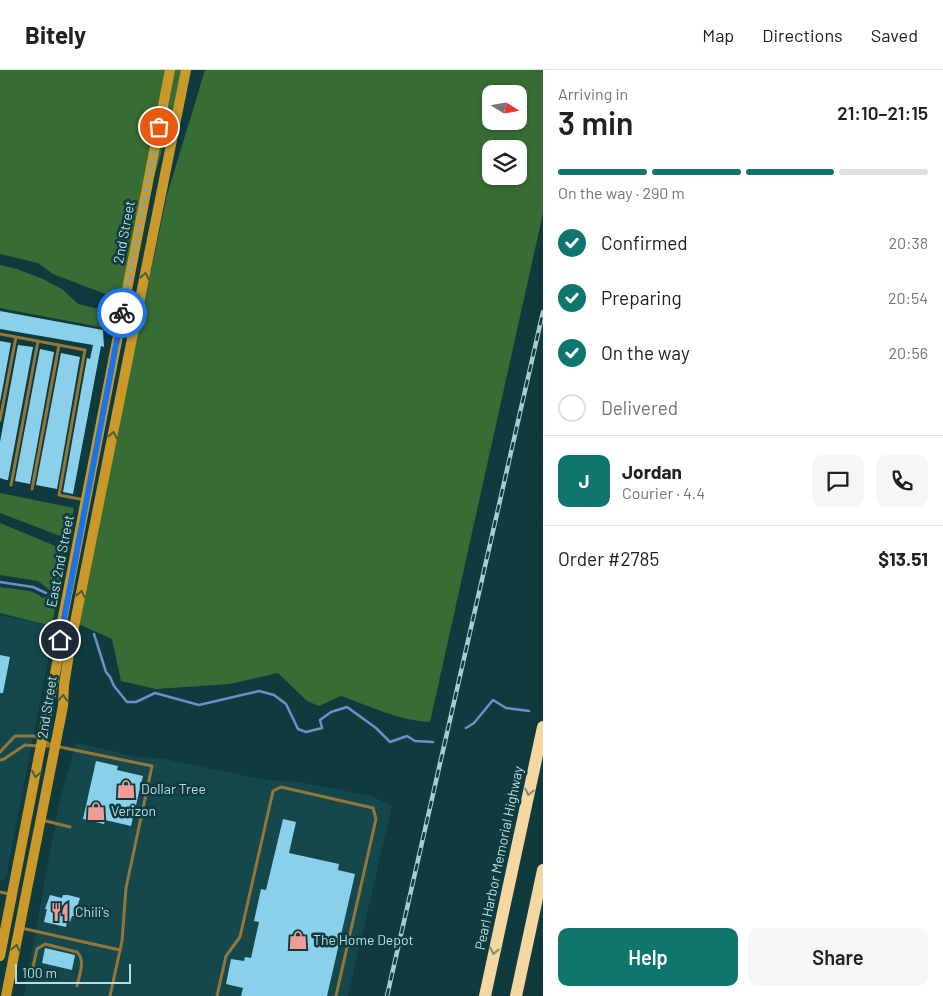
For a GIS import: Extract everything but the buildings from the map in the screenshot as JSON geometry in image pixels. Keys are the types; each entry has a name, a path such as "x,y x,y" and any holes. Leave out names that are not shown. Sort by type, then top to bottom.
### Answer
{"highway":[{"name":"Pearl Harbor Memorial Highway","path":"485,996 543,727"},
{"path":"516,996 543,870"}],"street":[{"name":"2nd Street","path":"88,487 170,70"},
{"name":"2nd Street","path":"6,996 63,706 64,685 70,649 186,70"},
{"name":"East 2nd Street","path":"60,640 88,487"},
{"name":"2nd Street","path":"0,956 42,743 60,640"}],"lane":[{"path":"0,334 84,350 59,495 86,500"},
{"path":"0,420 16,337"},
{"path":"11,485 38,341"},
{"path":"32,489 59,345"},
{"path":"0,752 15,736 34,736 42,743"},
{"path":"0,760 25,745 42,743 152,766 126,888 120,950 110,996"},
{"path":"217,996 226,956 240,936 273,791 281,787 373,808 375,814 376,819 336,996"},
{"path":"40,819 70,827"},
{"path":"0,892 12,895"},
{"path":"20,928 120,950"},
{"path":"31,976 37,949 46,944 76,952 80,955 82,963 77,986"}],"shaded area":[{"path":"0,615 43,624 54,630 6,877 0,882"},
{"path":"76,743 138,757 164,759 266,780 299,782 371,796 392,806 348,996 24,996 58,808"}],"green space":[{"path":"0,70 191,70 165,141 146,203 123,303 108,295 53,274 38,263 0,254"},
{"path":"205,70 543,70 543,213 430,722 396,716 341,696 319,706 307,701 278,673 230,684 156,689 121,681 112,639 76,623 130,352 145,300 167,195"},
{"path":"0,265 43,279 62,289 78,304 103,310 115,327 105,328 0,308"},
{"path":"0,493 74,508 68,539 0,513"},
{"path":"0,523 65,550 52,626 0,613 0,587 34,592 42,598 48,596 51,591 38,581 0,575"}],"waterway":[{"path":"0,582 33,587 46,593"},
{"path":"94,634 106,672 127,702 136,702 155,693 199,705 259,691 274,695 286,704 298,729 306,732 322,728 320,720 331,712 347,707 376,728 390,742 407,736 415,741 433,742"},
{"path":"466,728 474,723 493,700 506,708 529,711"}],"railway":[{"path":"387,996 543,312"}],"way so far":[{"path":"122,313 159,127"}],"place":[{"name":"Dollar Tree","path":"126,789"},
{"name":"Verizon","path":"96,811"},
{"name":"Chili's","path":"60,912"},
{"name":"The Home Depot","path":"298,940"}],"route":[{"path":"60,640 122,313"}]}
